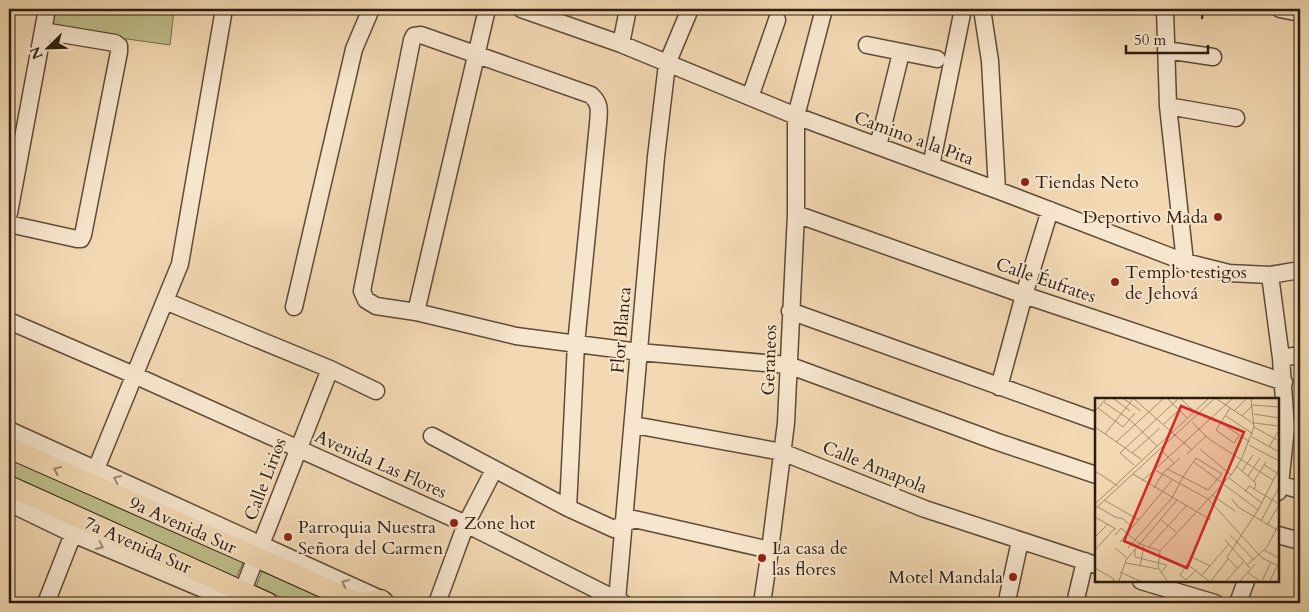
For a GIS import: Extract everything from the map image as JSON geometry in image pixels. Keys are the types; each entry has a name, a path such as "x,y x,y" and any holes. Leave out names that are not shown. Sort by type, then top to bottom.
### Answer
{"main road":[{"name":"9a Avenida Sur","path":"9,448 258,551 358,603"},
{"name":"7a Avenida Sur","path":"9,486 76,526 239,599 268,603"},
{"path":"358,603 385,601"}],"street":[{"path":"9,213 47,9"},
{"path":"96,469 180,264 224,9"},
{"path":"294,307 354,49 371,9"},
{"path":"416,312 475,53 487,9"},
{"name":"Camino a la Pita","path":"522,9 621,44 796,116 1185,262 1229,273 1270,275 1300,270"},
{"path":"621,44 628,9"},
{"name":"Flor Blanca","path":"620,602 624,524 656,157 668,64 690,9"},
{"name":"Geraneos","path":"762,603 786,423 796,214 796,116 824,9"},
{"path":"931,166 963,9"},
{"path":"982,9 990,61 997,190"},
{"path":"1165,9 1168,106 1185,262"},
{"path":"1280,9 1300,12"},
{"path":"750,97 777,20"},
{"path":"9,224 81,239 119,52 119,46 115,43 43,31"},
{"path":"568,508 576,344 598,124 599,110 597,100 591,95 475,53 421,35 414,36 362,292 366,300 376,306 416,312 516,336 576,344 639,352 788,365 996,441 1095,475"},
{"path":"867,45 937,59"},
{"path":"1166,50 1213,57"},
{"path":"878,146 901,53"},
{"path":"1168,106 1236,118"},
{"path":"999,387 1050,210"},
{"name":"Calle Éufrates","path":"796,214 1024,295 1284,382"},
{"path":"1270,275 1284,382 1293,426 1279,483"},
{"path":"165,301 330,369 376,391"},
{"path":"790,311 1095,421"},
{"name":"Avenida Las Flores","path":"9,321 466,524 620,602"},
{"path":"1281,358 1300,354"},
{"name":"Calle Lirios","path":"239,599 330,369"},
{"name":"Calle Amapola","path":"634,425 782,452 925,509 1091,563"},
{"path":"9,430 96,469 258,551 385,601"},
{"path":"432,436 568,508 614,528 634,519 770,550"},
{"path":"437,603 466,524 494,470"},
{"path":"1279,487 1300,490"},
{"path":"9,503 76,526 46,603"},
{"path":"1279,535 1300,541"},
{"path":"1008,596 1020,540"},
{"path":"1075,603 1091,563"},
{"path":"1142,582 1163,596 1215,603"},
{"path":"1238,603 1246,582"}],"path":[{"path":"1202,19 1203,9"}],"green space":[{"path":"53,9 174,9 170,45 49,28"},
{"path":"9,454 245,559 236,578 9,476"},
{"path":"264,567 344,603 294,603 256,586"}],"place":[{"name":"Tiendas Neto","path":"1025,182"},
{"name":"Deportivo Mada","path":"1218,217"},
{"name":"Templo testigos de Jehová","path":"1115,282"},
{"name":"Zone hot","path":"454,523"},
{"name":"Parroquia Nuestra Señora del Carmen","path":"288,537"},
{"name":"La casa de las flores","path":"762,558"},
{"name":"Motel Mandala","path":"1013,577"}]}
